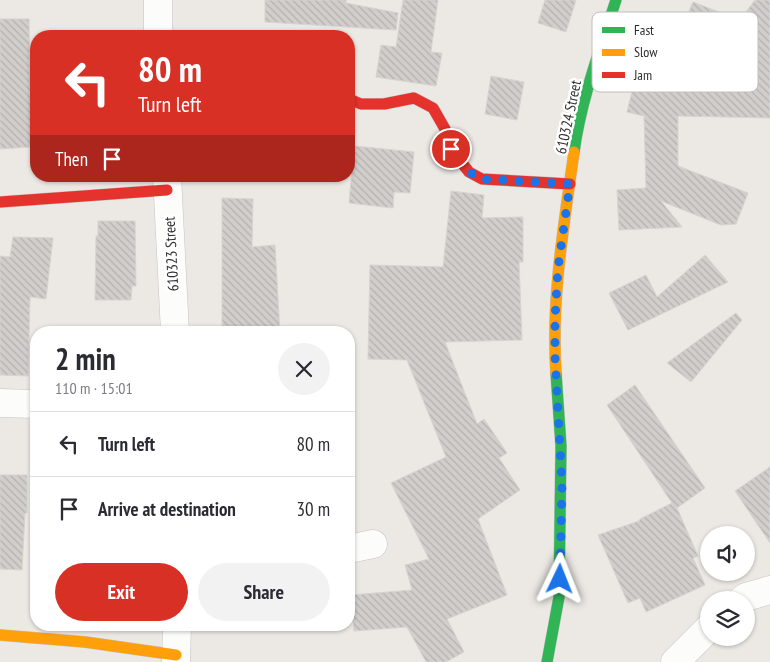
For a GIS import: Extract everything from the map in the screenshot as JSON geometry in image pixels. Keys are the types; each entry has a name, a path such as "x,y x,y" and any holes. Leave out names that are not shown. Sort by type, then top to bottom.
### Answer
{"street":[{"path":"158,0 158,30"},
{"name":"610324 Street","path":"612,12 616,0"},
{"name":"610324 Street","path":"547,662 559,597 561,446 555,364 558,268 577,130 592,76"},
{"path":"355,102 361,104 384,104 414,98 433,108 445,129 451,149 469,172 482,179 570,184"},
{"path":"0,202 167,183"},
{"name":"610323 Street","path":"167,183 175,326"},
{"path":"0,403 30,404"},
{"path":"755,594 770,590"},
{"path":"0,635 85,642 176,658 178,631"},
{"path":"675,662 700,637"}],"building":[{"path":"265,0 346,0 346,3 398,13 396,30 265,22"},
{"path":"403,0 438,0 431,52 442,53 436,86 376,77 381,45 396,47"},
{"path":"545,0 576,0 566,32 538,23"},
{"path":"755,0 770,0 770,118 678,116 678,166 748,193 736,224 721,225 661,201 682,227 619,230 617,190 646,188 644,116 627,112 632,92 758,92 758,12 746,12"},
{"path":"693,2 719,12 689,12"},
{"path":"0,19 29,19 30,147 0,149"},
{"path":"491,76 524,82 517,120 485,114"},
{"path":"355,146 414,152 410,193 394,192 393,208 349,203 351,182 355,182"},
{"path":"451,191 484,195 482,218 523,217 523,262 519,262 522,340 445,342 477,424 484,419 507,453 499,458 520,490 478,519 507,595 447,619 464,652 446,662 426,662 407,627 355,631 355,595 412,590 405,565 429,559 391,483 446,457 407,360 368,359 370,265 443,267"},
{"path":"222,198 253,199 252,247 275,245 280,326 222,326"},
{"path":"98,221 135,221 136,286 132,286 131,300 95,300"},
{"path":"13,237 53,238 46,299 30,297 28,376 0,375 0,256 10,257"},
{"path":"705,255 728,282 628,330 609,293 646,275 657,297"},
{"path":"736,313 742,320 691,382 667,363"},
{"path":"635,385 705,488 677,508 698,556 693,558 700,574 700,581 703,581 705,585 646,612 640,598 628,603 598,535 639,521 672,503 607,405"},
{"path":"770,467 770,543 735,491"},
{"path":"0,475 27,475 27,513 25,513 22,570 0,569"}],"traffic: fast":[{"path":"612,12 616,0"},
{"path":"574,152 581,113 592,75"},
{"path":"547,662 559,597 561,446 556,373"}],"traffic: slow":[{"path":"556,373 555,317 557,289 574,152"},
{"path":"0,635 85,642 176,655"}],"traffic: jam":[{"path":"355,102 361,104 384,104 414,98 433,108 445,129 451,149 469,172 482,179 570,184"},
{"path":"0,202 167,190"}],"route":[{"path":"451,149 469,172 482,179 570,184 558,268 555,319 555,356 562,484 560,579"}]}
